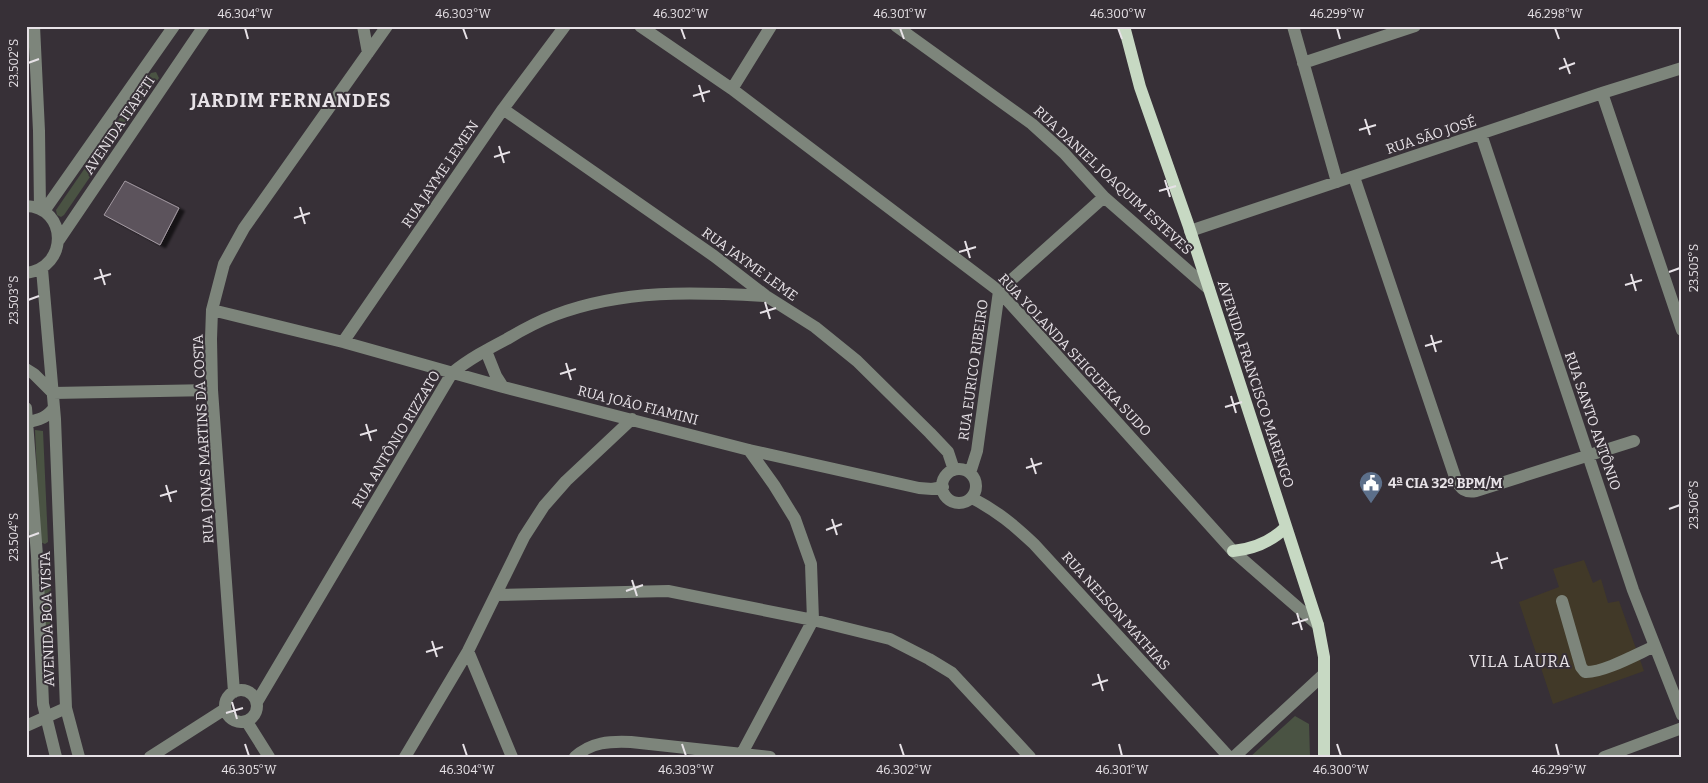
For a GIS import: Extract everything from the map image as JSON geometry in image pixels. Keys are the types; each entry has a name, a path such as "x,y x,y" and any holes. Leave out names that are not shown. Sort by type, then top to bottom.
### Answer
{"main road":[{"name":"AVENIDA FRANCISCO MARENGO","path":"1124,26 1140,87 1210,289 1318,625 1324,657 1324,757"},
{"path":"1233,551 1245,550 1266,542 1286,527"}],"street":[{"path":"34,26 42,210"},
{"name":"AVENIDA ITAPETI","path":"42,210 174,26"},
{"path":"364,26 368,53"},
{"name":"RUA JONAS MARTINS DA COSTA","path":"234,692 212,390 212,310 224,264 244,228 387,26"},
{"name":"RUA JAYME LEMEN","path":"343,342 503,109 565,26"},
{"name":"RUA YOLANDA SHIGUEKA SUDO","path":"640,26 732,89 999,291 1233,551 1318,625"},
{"path":"732,89 771,26"},
{"name":"RUA DANIEL JOAQUIM ESTEVES","path":"896,26 1032,124 1064,153 1104,196 1210,289"},
{"path":"1293,26 1337,182"},
{"path":"1303,63 1416,26"},
{"name":"AVENIDA ITAPETI","path":"42,269 51,261 57,251 59,240 203,27"},
{"name":"RUA SÃO JOSÉ","path":"1190,231 1682,68"},
{"path":"1602,93 1682,330"},
{"name":"RUA JAYME LEME","path":"503,109 714,256 766,296 815,327 857,361 948,452 954,470"},
{"name":"RUA SANTO ANTÔNIO","path":"1481,134 1633,590 1682,715"},
{"path":"1354,176 1456,480 1464,491 1476,492 1634,440"},
{"name":"RUA EURICO RIBEIRO","path":"970,473 977,451 999,291 1104,196"},
{"path":"26,206 42,210 52,219 57,229 59,240"},
{"path":"26,273 42,269"},
{"name":"AVENIDA BOA VISTA","path":"42,269 54,408 66,708 80,757"},
{"name":"RUA ANTÔNIO RIZZATO","path":"257,702 452,373 486,351 554,315 591,303 649,294 701,292 766,296"},
{"name":"RUA JOÃO FIAMINI","path":"212,310 343,342 503,387 749,450 919,488 932,489 943,487"},
{"path":"486,351 496,376 503,387"},
{"path":"26,369 34,374 53,393 212,390"},
{"name":"AVENIDA BOA VISTA","path":"26,408 37,556 43,704 56,757"},
{"path":"27,422 38,421 47,416 54,408"},
{"path":"405,757 468,651 524,537 544,506 566,481 632,419"},
{"path":"741,755 813,620 811,564 795,519 749,450"},
{"path":"954,470 970,473 974,477 976,488 972,498 962,503 956,503 947,497 943,487 946,477 954,470"},
{"name":"RUA NELSON MATHIAS","path":"972,498 992,508 1034,544 1228,757"},
{"path":"37,556 59,555"},
{"path":"496,595 668,591 813,620 890,639 952,673 1030,757"},
{"path":"1562,601 1584,672 1591,672 1655,646"},
{"path":"468,651 512,757"},
{"path":"1234,757 1323,675"},
{"path":"239,690 248,691 257,702 255,716 247,722 240,723 232,720 226,713 225,709 228,698 239,690"},
{"path":"26,726 66,708"},
{"path":"150,757 225,709"},
{"path":"247,722 269,757"},
{"path":"1604,757 1682,728"},
{"path":"576,757 587,747 609,741 770,757"}],"shaded area":[{"path":"1584,560 1593,583 1601,579 1608,603 1619,601 1644,671 1553,704 1519,602 1559,587 1553,569"}],"green space":[{"path":"156,72 159,78 117,138 115,140 110,138 109,133 151,73"},
{"path":"98,149 103,149 105,155 64,215 61,217 57,215 56,210"},
{"path":"35,430 43,431 48,542 45,544 40,542"},
{"path":"45,565 50,569 54,677 47,677 43,569"},
{"path":"1295,716 1309,724 1310,757 1250,757"}],"building":[{"path":"125,181 179,208 160,245 104,215"}],"place":[{"name":"4ª CIA 32º BPM/M","path":"1371,504"}],"district":[{"name":"JARDIM FERNANDES","path":"291,100"},
{"name":"VILA LAURA","path":"1520,661"}]}
